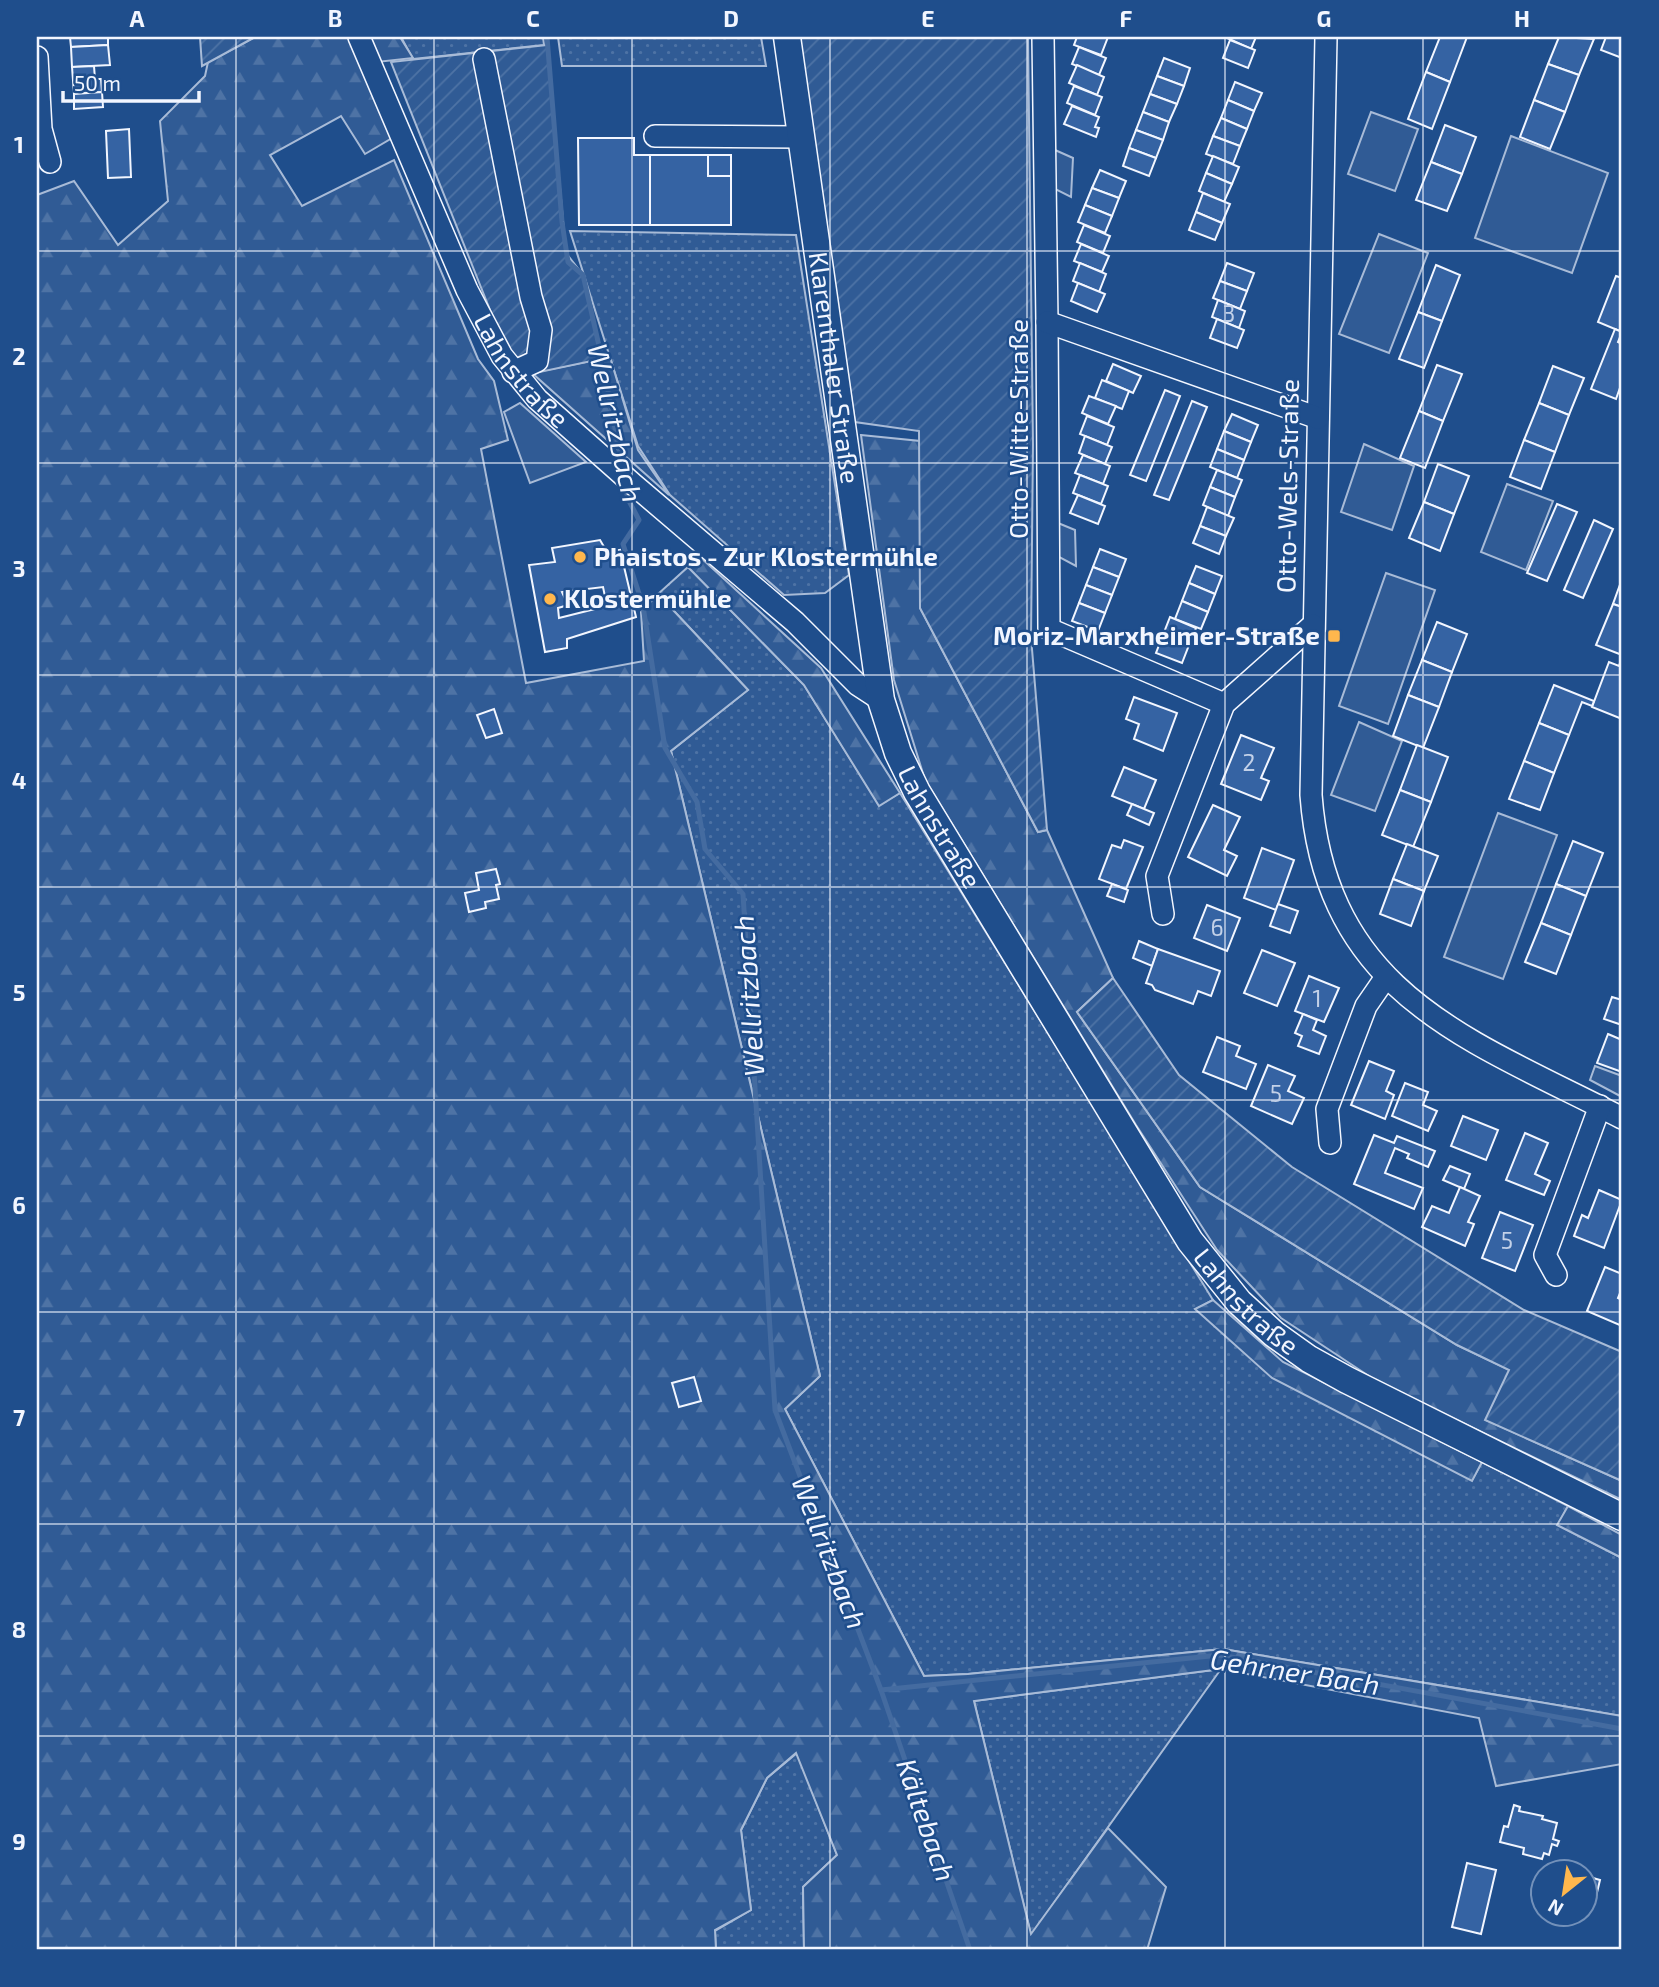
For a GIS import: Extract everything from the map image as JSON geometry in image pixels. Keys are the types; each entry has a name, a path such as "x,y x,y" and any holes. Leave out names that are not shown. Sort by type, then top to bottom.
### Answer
{"main road":[{"name":"Klarenthaler Straße","path":"787,37 881,700"},
{"name":"Lahnstraße","path":"881,700 898,753 917,792 1190,1241 1221,1282 1274,1334 1319,1364 1622,1517"}],"street":[{"name":"Lahnstraße","path":"359,37 467,290 485,328 513,372 557,418 795,622 858,685 881,700"},
{"name":"Otto-Witte-Straße","path":"1043,37 1048,322 1048,629 1224,704"},
{"name":"Otto-Wels-Straße","path":"1326,37 1311,795 1317,848 1343,917 1356,939 1386,977 1420,1008 1458,1033 1622,1118"},
{"path":"37,57 41,129 50,162"},
{"path":"484,59 531,298 541,330 537,361 513,372"},
{"path":"655,136 801,137"},
{"path":"1048,322 1318,418"},
{"path":"1163,914 1157,876 1224,704 1313,625"},
{"path":"1330,1143 1328,1109 1366,1006 1386,977"},
{"path":"1556,1275 1545,1255 1600,1106"}],"green space":[{"path":"200,37 255,37 202,66"},
{"path":"255,37 352,37 392,138 365,154 341,116 270,155 302,206 394,160 478,359 494,381 508,440 481,449 526,683 644,661 641,612 658,594 748,690 671,751 820,1376 785,1409 924,1676 1223,1649 1622,1716 1622,1764 1496,1786 1479,1718 1221,1669 974,1701 1031,1934 1108,1828 1166,1887 1147,1950 804,1950 803,1887 837,1855 796,1753 767,1778 741,1830 751,1910 715,1930 716,1950 37,1950 37,195 74,181 118,245 168,201 160,121 205,76 208,62"},
{"path":"366,37 400,37 413,58 377,62"},
{"path":"401,37 543,37 544,45 413,59"},
{"path":"558,37 761,37 766,66 562,66"},
{"path":"797,37 1028,37 1033,445 1031,637 1047,830 1038,832 920,608 919,431 855,422"},
{"path":"547,45 566,253 583,275 601,359 535,373 506,350 391,62"},
{"path":"570,231 796,235 849,575 825,593 784,595 670,495 638,446"},
{"path":"610,357 638,450 669,495 532,373"},
{"path":"861,435 920,441 920,608 1038,832 1047,830 1113,978 1077,1012 1200,1187 1457,1345 1510,1370 1486,1420 1622,1481 1622,1500 1378,1382 1281,1318 1217,1250 1136,1125 925,780 894,680"},
{"path":"699,556 821,668 900,793 879,806 804,685 688,567"},
{"path":"688,567 804,685 879,805 900,793 1213,1300 1196,1309 1472,1480 1482,1462 1568,1506 1558,1525 1622,1558 1622,1716 1223,1649 924,1676 785,1409 820,1376 671,751 748,690 658,594"},
{"path":"1113,978 1179,1075 1292,1167 1524,1310 1622,1352 1622,1481 1485,1420 1509,1370 1457,1345 1200,1187 1077,1012"},
{"path":"1213,1300 1283,1362 1482,1462 1472,1481 1272,1378 1195,1309"},
{"path":"1568,1506 1622,1535 1622,1558 1557,1525"},
{"path":"1221,1669 1031,1935 974,1701"},
{"path":"797,1753 837,1855 803,1887 804,1950 716,1950 715,1931 751,1910 741,1830 767,1778"}],"shaded area":[{"path":"1371,112 1418,129 1395,191 1348,174"},
{"path":"1511,136 1608,173 1572,273 1475,238"},
{"path":"1055,150 1073,158 1071,197 1055,189"},
{"path":"1379,234 1428,253 1389,353 1339,334"},
{"path":"520,403 586,462 530,483 504,412"},
{"path":"1364,444 1414,466 1392,530 1341,512"},
{"path":"1507,484 1553,501 1526,570 1481,552"},
{"path":"1058,523 1075,530 1076,566 1059,557"},
{"path":"1386,573 1435,590 1388,724 1339,706"},
{"path":"1359,722 1402,741 1375,811 1331,795"},
{"path":"1498,813 1557,835 1503,979 1444,957"},
{"path":"1595,1066 1622,1076 1622,1097 1590,1080"}],"building":[{"path":"70,37 108,37 108,45 71,47"},
{"path":"1077,37 1108,37 1101,55 1074,45"},
{"path":"1225,37 1256,37 1251,49"},
{"path":"1440,37 1467,37 1450,82 1426,72"},
{"path":"1559,37 1594,39 1579,75 1548,64"},
{"path":"1606,37 1622,37 1622,58 1601,50"},
{"path":"1230,40 1255,50 1248,68 1223,58"},
{"path":"108,45 110,65 72,67 71,47"},
{"path":"1079,47 1106,58 1099,75 1072,64"},
{"path":"1164,58 1190,68 1184,86 1157,76"},
{"path":"1548,64 1579,75 1565,112 1534,100"},
{"path":"1077,65 1104,77 1097,95 1069,83"},
{"path":"94,66 95,79 101,79 102,92 74,94 72,67"},
{"path":"1426,72 1450,82 1432,129 1408,119"},
{"path":"1157,76 1184,86 1177,104 1150,94"},
{"path":"1235,82 1262,93 1254,111 1228,100"},
{"path":"1074,86 1102,97 1095,115 1067,103"},
{"path":"102,92 103,107 74,109 74,94"},
{"path":"1150,94 1177,104 1169,122 1143,112"},
{"path":"1228,100 1254,111 1247,129 1221,118"},
{"path":"1534,100 1565,112 1550,149 1520,137"},
{"path":"1072,106 1099,117 1095,127 1099,128 1096,137 1064,124"},
{"path":"1143,112 1169,122 1163,140 1136,130"},
{"path":"1221,118 1247,129 1240,146 1213,136"},
{"path":"1445,125 1476,137 1462,174 1431,162"},
{"path":"129,129 131,177 108,178 106,131"},
{"path":"1136,130 1163,140 1156,158 1129,148"},
{"path":"1213,136 1240,146 1233,164 1206,154"},
{"path":"578,138 634,138 634,155 650,155 650,225 579,225"},
{"path":"1129,148 1156,158 1149,176 1123,166"},
{"path":"650,155 708,155 708,176 731,176 731,225 650,225"},
{"path":"708,155 731,155 731,176 708,176"},
{"path":"1213,156 1239,167 1232,184 1206,173"},
{"path":"1431,162 1462,174 1447,211 1416,200"},
{"path":"1100,170 1126,181 1119,198 1092,188"},
{"path":"1206,173 1232,184 1224,202 1199,191"},
{"path":"1092,188 1119,198 1112,216 1085,205"},
{"path":"1203,193 1230,204 1222,223 1196,212"},
{"path":"1085,205 1112,216 1105,233 1078,222"},
{"path":"1196,212 1222,223 1215,240 1189,230"},
{"path":"1084,225 1110,236 1103,253 1077,242"},
{"path":"1081,244 1109,256 1102,272 1074,261"},
{"path":"1080,263 1106,274 1099,292 1073,281"},
{"path":"1227,263 1254,273 1247,291 1220,281"},
{"path":"1436,265 1460,275 1442,321 1418,312"},
{"path":"1616,276 1622,278 1622,332 1598,322"},
{"path":"1220,281 1247,291 1240,309 1213,298"},
{"path":"1078,283 1105,294 1097,312 1071,301"},
{"path":"1218,300 1245,311 1239,328 1212,317"},
{"path":"1418,312 1442,321 1424,368 1399,359"},
{"path":"1217,319 1244,330 1237,348 1210,338"},
{"path":"1615,329 1622,332 1618,342 1622,344 1622,382 1616,399 1591,389"},
{"path":"1113,364 1141,376 1133,393 1106,381"},
{"path":"1437,365 1462,374 1443,421 1419,411"},
{"path":"1553,366 1584,378 1569,415 1539,403"},
{"path":"1102,380 1129,391 1122,409 1095,398"},
{"path":"1165,390 1180,396 1146,481 1130,475"},
{"path":"1089,396 1116,406 1108,424 1082,413"},
{"path":"1192,401 1207,407 1169,500 1154,495"},
{"path":"1539,403 1569,415 1555,452 1524,440"},
{"path":"1419,411 1443,421 1425,468 1400,458"},
{"path":"1232,414 1258,425 1251,442 1224,431"},
{"path":"1087,416 1114,427 1107,445 1080,434"},
{"path":"1224,431 1251,442 1244,460 1217,449"},
{"path":"1085,436 1112,447 1105,464 1079,453"},
{"path":"1524,440 1555,452 1541,489 1510,477"},
{"path":"1217,449 1244,460 1237,478 1210,467"},
{"path":"1083,455 1110,466 1103,484 1075,473"},
{"path":"1438,464 1469,476 1454,514 1424,502"},
{"path":"1217,470 1242,480 1235,497 1210,487"},
{"path":"1080,475 1108,486 1101,504 1073,493"},
{"path":"1210,487 1235,497 1228,516 1203,505"},
{"path":"1078,495 1105,506 1098,524 1070,513"},
{"path":"1424,502 1454,514 1440,551 1409,538"},
{"path":"1557,504 1577,512 1547,581 1527,573"},
{"path":"1207,507 1234,518 1226,536 1200,526"},
{"path":"1594,520 1613,529 1583,598 1564,590"},
{"path":"1200,526 1226,536 1219,554 1193,543"},
{"name":"Klostermühle","path":"600,540 607,552 620,550 636,617 567,639 567,648 545,652 529,565 555,562 552,548","holes":["603,587 607,606 559,618 558,608 568,605 562,592"]},
{"path":"1100,549 1126,559 1119,577 1093,567"},
{"path":"1196,566 1222,576 1215,594 1189,583"},
{"path":"1093,567 1119,577 1112,595 1086,585"},
{"path":"1622,579 1622,607 1613,604"},
{"path":"1189,583 1215,594 1208,612 1182,601"},
{"path":"1086,585 1112,595 1105,613 1079,603"},
{"path":"1182,601 1208,612 1201,629 1175,619"},
{"path":"1079,603 1105,613 1098,631 1072,621"},
{"path":"1613,604 1622,607 1622,655 1596,645"},
{"path":"1170,617 1196,628 1189,645 1163,635"},
{"path":"1437,622 1467,634 1452,672 1422,660"},
{"path":"1163,635 1189,645 1182,663 1156,653"},
{"path":"1622,657 1622,719 1592,707 1609,662 1619,666"},
{"path":"1422,660 1452,672 1439,707 1408,695"},
{"path":"1554,685 1594,701 1592,706 1582,702 1569,735 1539,723"},
{"path":"1408,695 1439,707 1423,748 1393,736"},
{"path":"1134,697 1177,713 1163,751 1134,739 1139,724 1126,719"},
{"path":"494,709 502,733 486,738 477,715"},
{"path":"1539,723 1569,735 1554,773 1524,761"},
{"path":"1241,735 1274,748 1261,778 1269,781 1261,800 1221,784"},
{"path":"1417,745 1448,757 1431,802 1400,790"},
{"path":"1524,761 1554,773 1540,810 1509,799"},
{"path":"1124,767 1156,780 1144,809 1112,796"},
{"path":"1400,790 1431,802 1413,847 1382,835"},
{"path":"1132,804 1154,813 1149,825 1127,815"},
{"path":"1213,805 1240,817 1224,850 1237,856 1227,876 1188,857"},
{"path":"1124,840 1143,847 1126,889 1099,879 1112,845 1121,848"},
{"path":"1573,841 1603,853 1586,896 1556,884"},
{"path":"1407,844 1438,856 1424,891 1393,879"},
{"path":"1262,848 1294,860 1276,910 1244,898"},
{"path":"496,869 500,884 496,885 499,899 485,902 486,908 469,912 465,893 479,890 476,873"},
{"path":"1393,879 1424,891 1411,926 1380,914"},
{"path":"1112,884 1128,890 1124,902 1107,896"},
{"path":"1556,884 1586,896 1571,935 1541,923"},
{"path":"1278,904 1298,911 1290,933 1270,926"},
{"path":"1207,905 1240,918 1227,951 1194,938"},
{"path":"1541,923 1571,935 1556,974 1525,962"},
{"path":"1139,941 1158,949 1152,966 1133,958"},
{"path":"1158,949 1220,971 1211,996 1198,991 1193,1004 1155,990 1152,985 1146,983"},
{"path":"1262,950 1295,963 1277,1006 1244,993"},
{"path":"1309,976 1339,988 1324,1022 1295,1011"},
{"path":"1612,997 1622,1000 1622,1025 1604,1019"},
{"path":"1303,1014 1317,1020 1313,1030 1326,1036 1319,1054 1298,1046 1302,1036 1295,1033"},
{"path":"1608,1034 1622,1040 1622,1072 1597,1063"},
{"path":"1217,1037 1240,1046 1236,1056 1256,1064 1246,1089 1203,1072"},
{"path":"1369,1061 1394,1071 1386,1091 1394,1095 1385,1119 1351,1105"},
{"path":"1268,1065 1295,1076 1288,1091 1304,1098 1292,1124 1251,1106"},
{"path":"1405,1083 1428,1092 1423,1105 1437,1111 1428,1131 1392,1116"},
{"path":"1463,1116 1498,1130 1486,1160 1451,1146"},
{"path":"1525,1133 1548,1143 1535,1174 1550,1181 1544,1195 1506,1180"},
{"path":"1374,1135 1394,1143 1397,1136 1435,1151 1428,1167 1407,1158 1409,1154 1395,1148 1385,1173 1423,1188 1414,1209 1354,1184"},
{"path":"1450,1166 1470,1174 1464,1189 1443,1180"},
{"path":"1460,1187 1480,1196 1468,1222 1474,1224 1465,1246 1422,1227 1432,1206 1449,1213"},
{"path":"1599,1190 1622,1200 1604,1248 1574,1236 1582,1215 1588,1218"},
{"path":"1500,1212 1533,1225 1515,1271 1482,1258"},
{"path":"1605,1267 1622,1274 1622,1288 1618,1298 1622,1300 1622,1326 1587,1311"},
{"path":"694,1377 701,1401 679,1407 672,1383"},
{"path":"1514,1805 1520,1807 1519,1811 1543,1816 1542,1819 1557,1823 1553,1839 1559,1841 1557,1846 1552,1844 1549,1855 1544,1853 1543,1857 1534,1857 1523,1854 1524,1848 1500,1842 1504,1826 1508,1827"},
{"path":"1467,1863 1496,1870 1481,1934 1452,1927"}],"waterway":[{"name":"Wellritzbach","path":"547,37 562,222 568,262 583,275 622,466"},
{"name":"Wellritzbach","path":"625,486 628,499 639,520 623,544 643,606 665,748 697,802 705,849 743,894 775,1410 881,1690 970,1950"},
{"name":"Gehrner Bach","path":"881,1690 1220,1655 1622,1729"}],"place":[{"name":"Phaistos - Zur Klostermühle","path":"580,557"},
{"name":"Klostermühle","path":"550,599"},
{"name":"Moriz-Marxheimer-Straße","path":"1334,636"}],"water label":[{"name":"Kältebach","path":"926,1820"}]}
